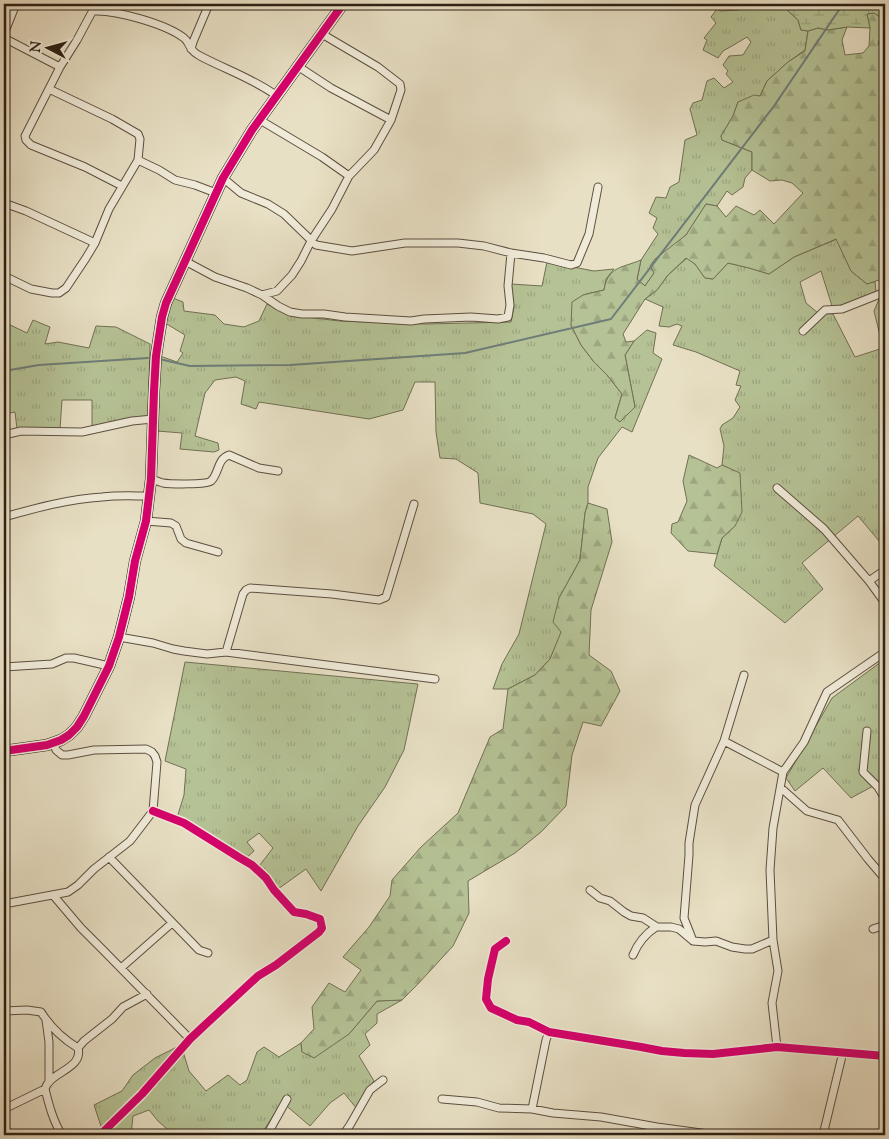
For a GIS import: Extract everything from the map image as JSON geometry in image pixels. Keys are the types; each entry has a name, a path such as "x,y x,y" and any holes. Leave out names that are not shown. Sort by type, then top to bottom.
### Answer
{"street":[{"path":"16,4 4,36 60,67"},
{"path":"191,49 209,4"},
{"path":"4,751 54,744 69,735 77,727 109,666 119,637 135,561 146,521 151,479 156,356 166,303 223,178 260,120 343,4"},
{"path":"122,186 85,167 31,145 25,136 60,67 78,40 92,12 96,10 132,16 148,21 184,38 191,49 200,56 257,83 277,96"},
{"path":"262,295 277,291 292,275 311,241 332,210 350,176 374,150 390,120 401,90 400,84 378,67 322,34"},
{"path":"299,67 332,88 390,120"},
{"path":"4,276 31,289 59,293 66,288 95,243 109,209 138,160 140,139 138,134 112,119 49,90"},
{"path":"260,120 350,176"},
{"path":"138,160 175,180 216,193"},
{"path":"223,178 241,193 268,204 284,214 316,245 352,251 425,242 484,246 571,265 577,263 589,234 598,187"},
{"path":"4,203 26,211 95,243"},
{"path":"185,261 215,277 262,295 290,312 411,321 471,317 498,319 508,317 511,253"},
{"path":"803,331 825,310 842,308 885,292"},
{"path":"4,435 20,431 82,432 132,421 153,419"},
{"path":"151,479 164,483 207,483 213,479 225,456 229,455 259,468 278,470"},
{"path":"777,488 824,530 869,581 885,603"},
{"path":"4,517 29,510 102,496 149,496"},
{"path":"226,652 243,594 250,588 322,593 379,600 386,597 414,504"},
{"path":"146,521 176,526 181,539 186,543 218,552"},
{"path":"869,581 885,570"},
{"path":"119,637 184,651 207,654 226,652 435,679"},
{"path":"777,1047 772,1003 778,971 773,940 770,870 773,828 783,772 804,742 827,692 885,652"},
{"path":"4,667 52,664 66,658 109,666"},
{"path":"693,941 684,918 689,843 695,805 724,741 744,674"},
{"path":"867,731 863,772 878,787 885,799"},
{"path":"724,741 783,772"},
{"path":"4,904 68,892 78,885 94,868 130,841 153,810 157,768 155,756 152,752 146,749 94,750 68,755 56,750 54,744"},
{"path":"781,788 807,811 838,820 885,878"},
{"path":"100,1135 142,1094 190,1039 258,976 276,965 322,928 320,919 294,912 289,908 266,878 252,865 184,823 153,810"},
{"path":"109,857 199,950 208,953"},
{"path":"590,890 631,916 643,918 656,927"},
{"path":"53,895 81,928 190,1039"},
{"path":"121,968 172,923"},
{"path":"873,929 885,925"},
{"path":"633,955 638,944 648,932 656,927 671,927 679,930 693,941 716,941 732,947 745,949 752,949 773,940"},
{"path":"506,941 495,948 488,979 486,999 491,1008 550,1032 662,1052 713,1054 777,1047 885,1056"},
{"path":"78,1048 123,1007 147,994"},
{"path":"4,1011 27,1010 41,1012 56,1032 78,1048 80,1053 71,1066 47,1085 4,1109"},
{"path":"46,1019 49,1042 47,1085 52,1114 62,1135"},
{"path":"532,1109 546,1040 550,1032"},
{"path":"823,1135 843,1052"},
{"path":"343,1135 370,1090 383,1080"},
{"path":"442,1099 477,1102 499,1108 532,1109 601,1118 716,1135"},
{"path":"267,1135 287,1100"}],"green space":[{"path":"749,4 787,4 785,8 798,20 801,30 808,31 805,50 767,81 760,96 738,102 733,116 721,136 722,140 752,152 752,170 745,178 743,187 732,195 727,191 717,206 706,204 686,235 673,246 645,286 637,280 641,260 658,234 653,228 657,218 649,213 656,197 666,198 670,187 679,182 685,140 697,135 690,109 693,103 702,100 707,81 714,78 724,88 733,82 726,74 728,71 723,65 729,56 743,55 751,42 747,37 723,51 718,58 703,50 707,40 704,38 716,23 711,17 717,9 720,11 739,10"},
{"path":"787,4 885,4 885,20 874,13 867,14 870,28 847,27 828,30 818,28 808,31 801,30 798,20 785,8"},
{"path":"874,13 885,20 885,35 879,40 878,45 885,48 885,278 867,284 851,271 836,239 794,257 769,274 728,263 713,279 705,278 695,264 686,258 668,275 657,290 645,299 623,334 626,342 634,341 625,355 635,407 620,422 615,418 622,394 581,345 571,325 572,302 583,295 604,290 612,272 641,260 637,279 645,286 654,273 650,266 655,259 686,235 706,204 717,206 726,217 736,206 754,215 760,210 774,224 803,193 792,183 782,180 770,181 752,170 752,152 722,140 721,136 733,116 738,102 754,95 760,96 767,81 788,62 805,51 808,31 818,28 828,30 847,27 842,40 845,55 863,53 869,46 870,28 867,14"},
{"path":"837,239 851,271 867,284 875,281 876,292 846,305 832,306 821,271 800,282 806,303 818,313 833,314 855,357 883,348 874,311 879,299 885,298 885,548 858,516 802,563 823,589 785,623 714,566 722,538 735,526 740,474 722,465 724,446 720,429 722,425 733,418 740,407 735,400 741,386 736,385 740,371 696,352 673,345 682,326 677,324 669,327 659,326 663,307 645,299 657,290 668,275 687,258 695,264 705,278 713,279 728,263 769,274 794,257"},
{"path":"547,262 594,271 614,269 606,279 604,290 583,295 571,325 581,345 622,394 615,418 620,422 635,407 625,355 634,341 647,330 656,333 653,353 662,359 632,432 622,427 598,458 588,487 588,503 585,513 580,560 559,598 562,631 550,659 535,675 508,689 493,689 502,664 519,634 546,524 533,514 480,503 478,473 456,459 440,458 436,432 435,382 415,382 403,410 369,419 259,402 256,409 241,404 245,381 236,377 215,380 205,393 195,436 218,443 219,450 214,452 180,449 182,433 157,431 160,356 177,362 183,353 180,351 185,335 165,323 173,298 183,302 184,311 215,315 224,324 244,327 259,321 267,304 290,315 339,321 426,324 511,322 514,307 511,284 542,286"},
{"path":"33,320 50,327 45,344 58,342 89,348 96,326 116,327 150,344 148,421 92,431 92,400 62,400 60,429 17,429 15,412 4,414 4,322 27,333"},
{"path":"689,455 717,468 722,465 740,473 742,512 735,526 722,538 717,554 688,551 671,533 672,524 678,522 687,501 683,481"},
{"path":"588,503 607,509 612,542 591,610 589,655 611,671 620,691 601,726 583,722 572,755 566,806 541,832 515,853 468,881 469,913 453,946 402,1000 377,1001 349,1034 314,1058 302,1052 301,1043 314,1029 312,1007 329,983 345,992 361,970 343,957 369,927 390,896 392,880 421,847 458,813 490,737 503,729 508,689 535,675 550,659 561,632 553,622 559,598 580,560 585,513"},
{"path":"885,659 885,795 877,784 851,798 823,768 795,791 786,778 832,698"},
{"path":"185,662 418,684 404,750 385,787 358,826 321,891 306,869 278,889 256,870 273,848 259,833 247,842 254,851 245,859 177,818 184,795 186,769 165,761"},
{"path":"402,1000 377,1014 377,1023 365,1034 370,1045 359,1056 374,1081 364,1094 357,1109 344,1093 330,1103 310,1126 282,1102 261,1135 174,1135 149,1110 133,1116 131,1135 107,1135 102,1129 94,1105 122,1091 133,1075 155,1058 181,1045 189,1071 206,1091 228,1075 240,1085 247,1080 257,1052 264,1047 279,1057 301,1043 302,1052 349,1034 377,1001"}],"waterway":[{"path":"159,359 190,366 290,365 465,353 611,319 774,106 843,4"},
{"path":"4,371 39,365 148,358"}],"cycle path":[{"path":"4,751 47,745 69,735 84,716 109,666 119,637 129,597 135,561 146,521 151,479 156,356 166,303 223,178 252,130 343,4"},
{"path":"100,1135 142,1094 190,1039 206,1024 258,976 276,965 322,928 320,919 294,912 266,878 252,865 184,823 153,811"},
{"path":"506,941 495,949 488,979 486,999 491,1008 517,1020 529,1022 549,1032 684,1053 713,1054 777,1047 885,1056"}]}
